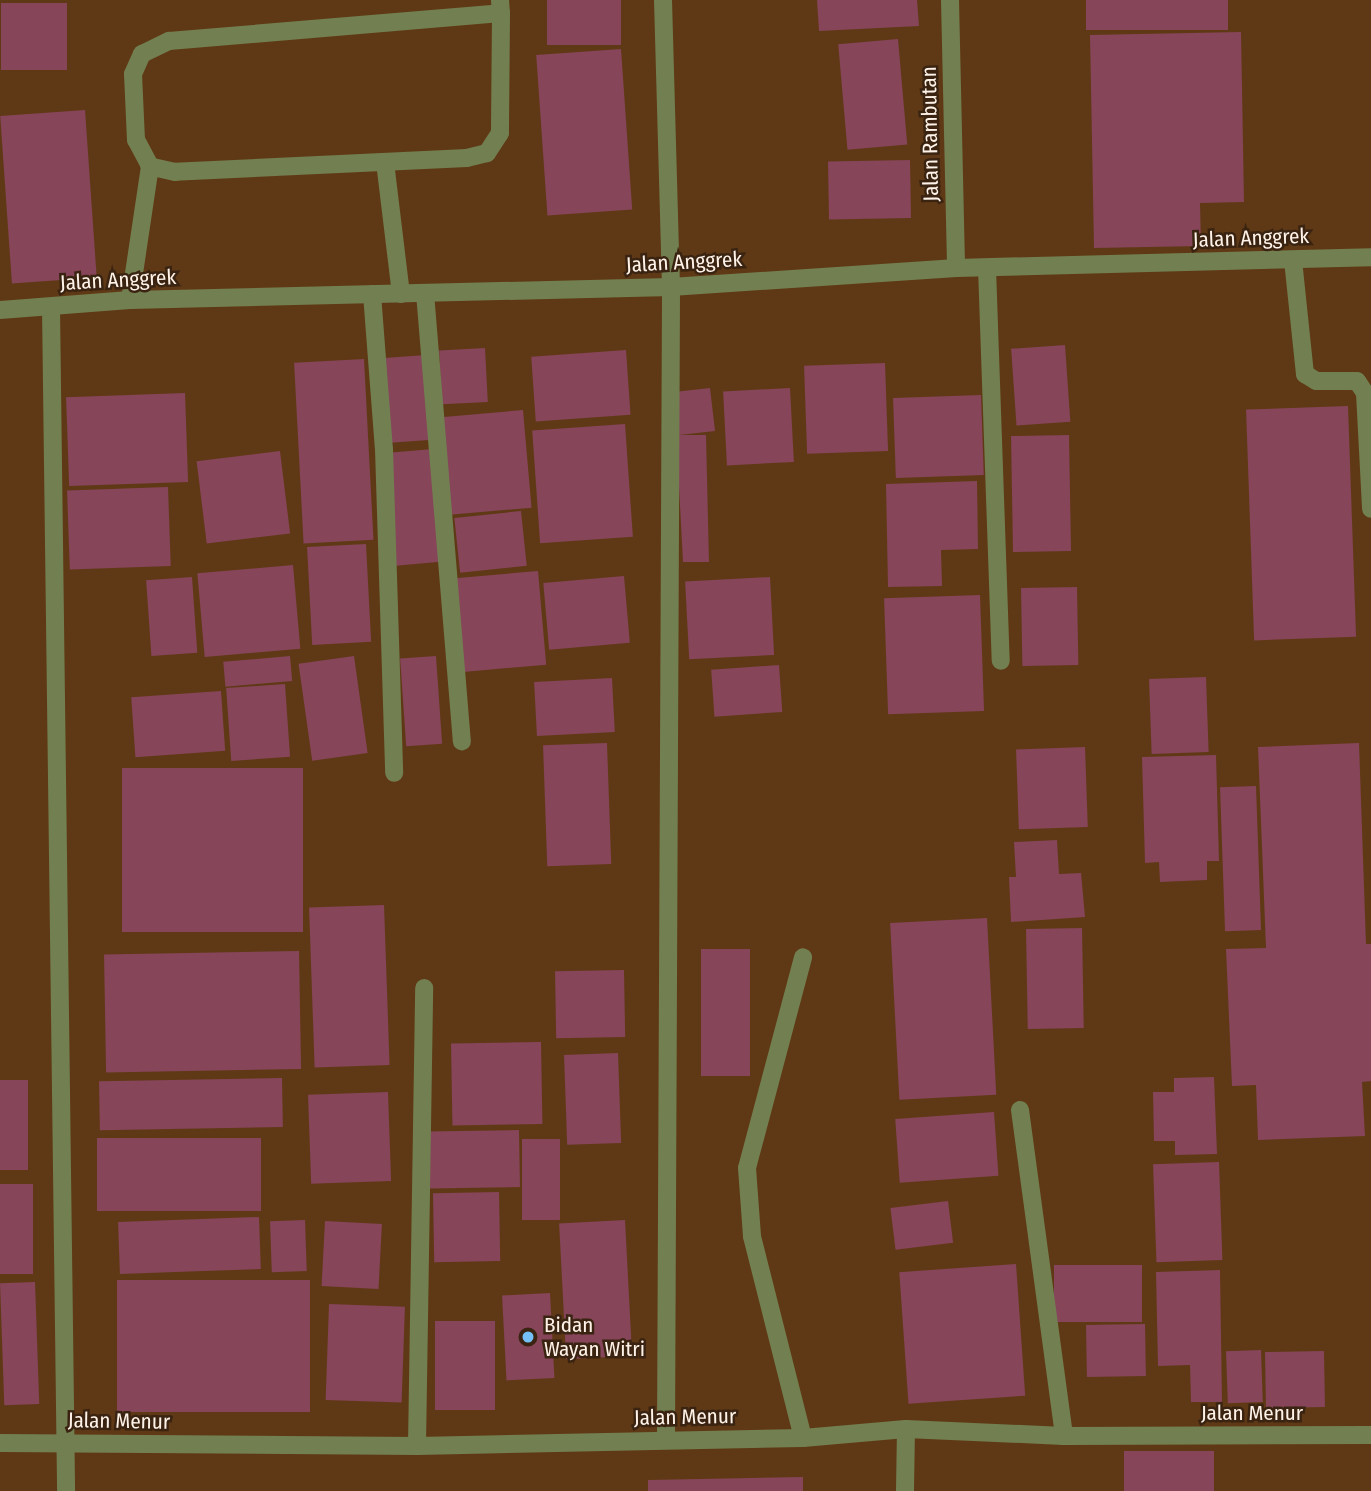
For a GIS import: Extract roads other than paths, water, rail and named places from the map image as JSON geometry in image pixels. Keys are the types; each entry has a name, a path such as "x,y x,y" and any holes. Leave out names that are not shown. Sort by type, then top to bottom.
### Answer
{"street":[{"path":"663,0 671,287 666,1440"},
{"name":"Jalan Rambutan","path":"950,0 956,268"},
{"path":"130,300 150,166 136,140 133,74 142,54 169,41 500,6 500,134 487,153 467,158 175,172 150,166"},
{"path":"385,162 401,294"},
{"name":"Jalan Anggrek","path":"0,310 130,300 671,287 956,268 1371,257"},
{"path":"1293,260 1306,374 1316,382 1357,381 1365,393 1371,509"},
{"path":"987,268 1001,661"},
{"path":"425,293 462,741"},
{"path":"372,294 384,449 394,773"},
{"path":"51,307 66,1491"},
{"path":"803,957 747,1168 752,1236 803,1438"},
{"path":"417,1446 424,988"},
{"path":"1020,1110 1064,1436"},
{"path":"905,1491 906,1429"},
{"name":"Jalan Menur","path":"0,1443 417,1446 803,1438 906,1429 1064,1436 1371,1435"}],"place":[{"name":"Bidan Wayan Witri","path":"528,1337"}]}
